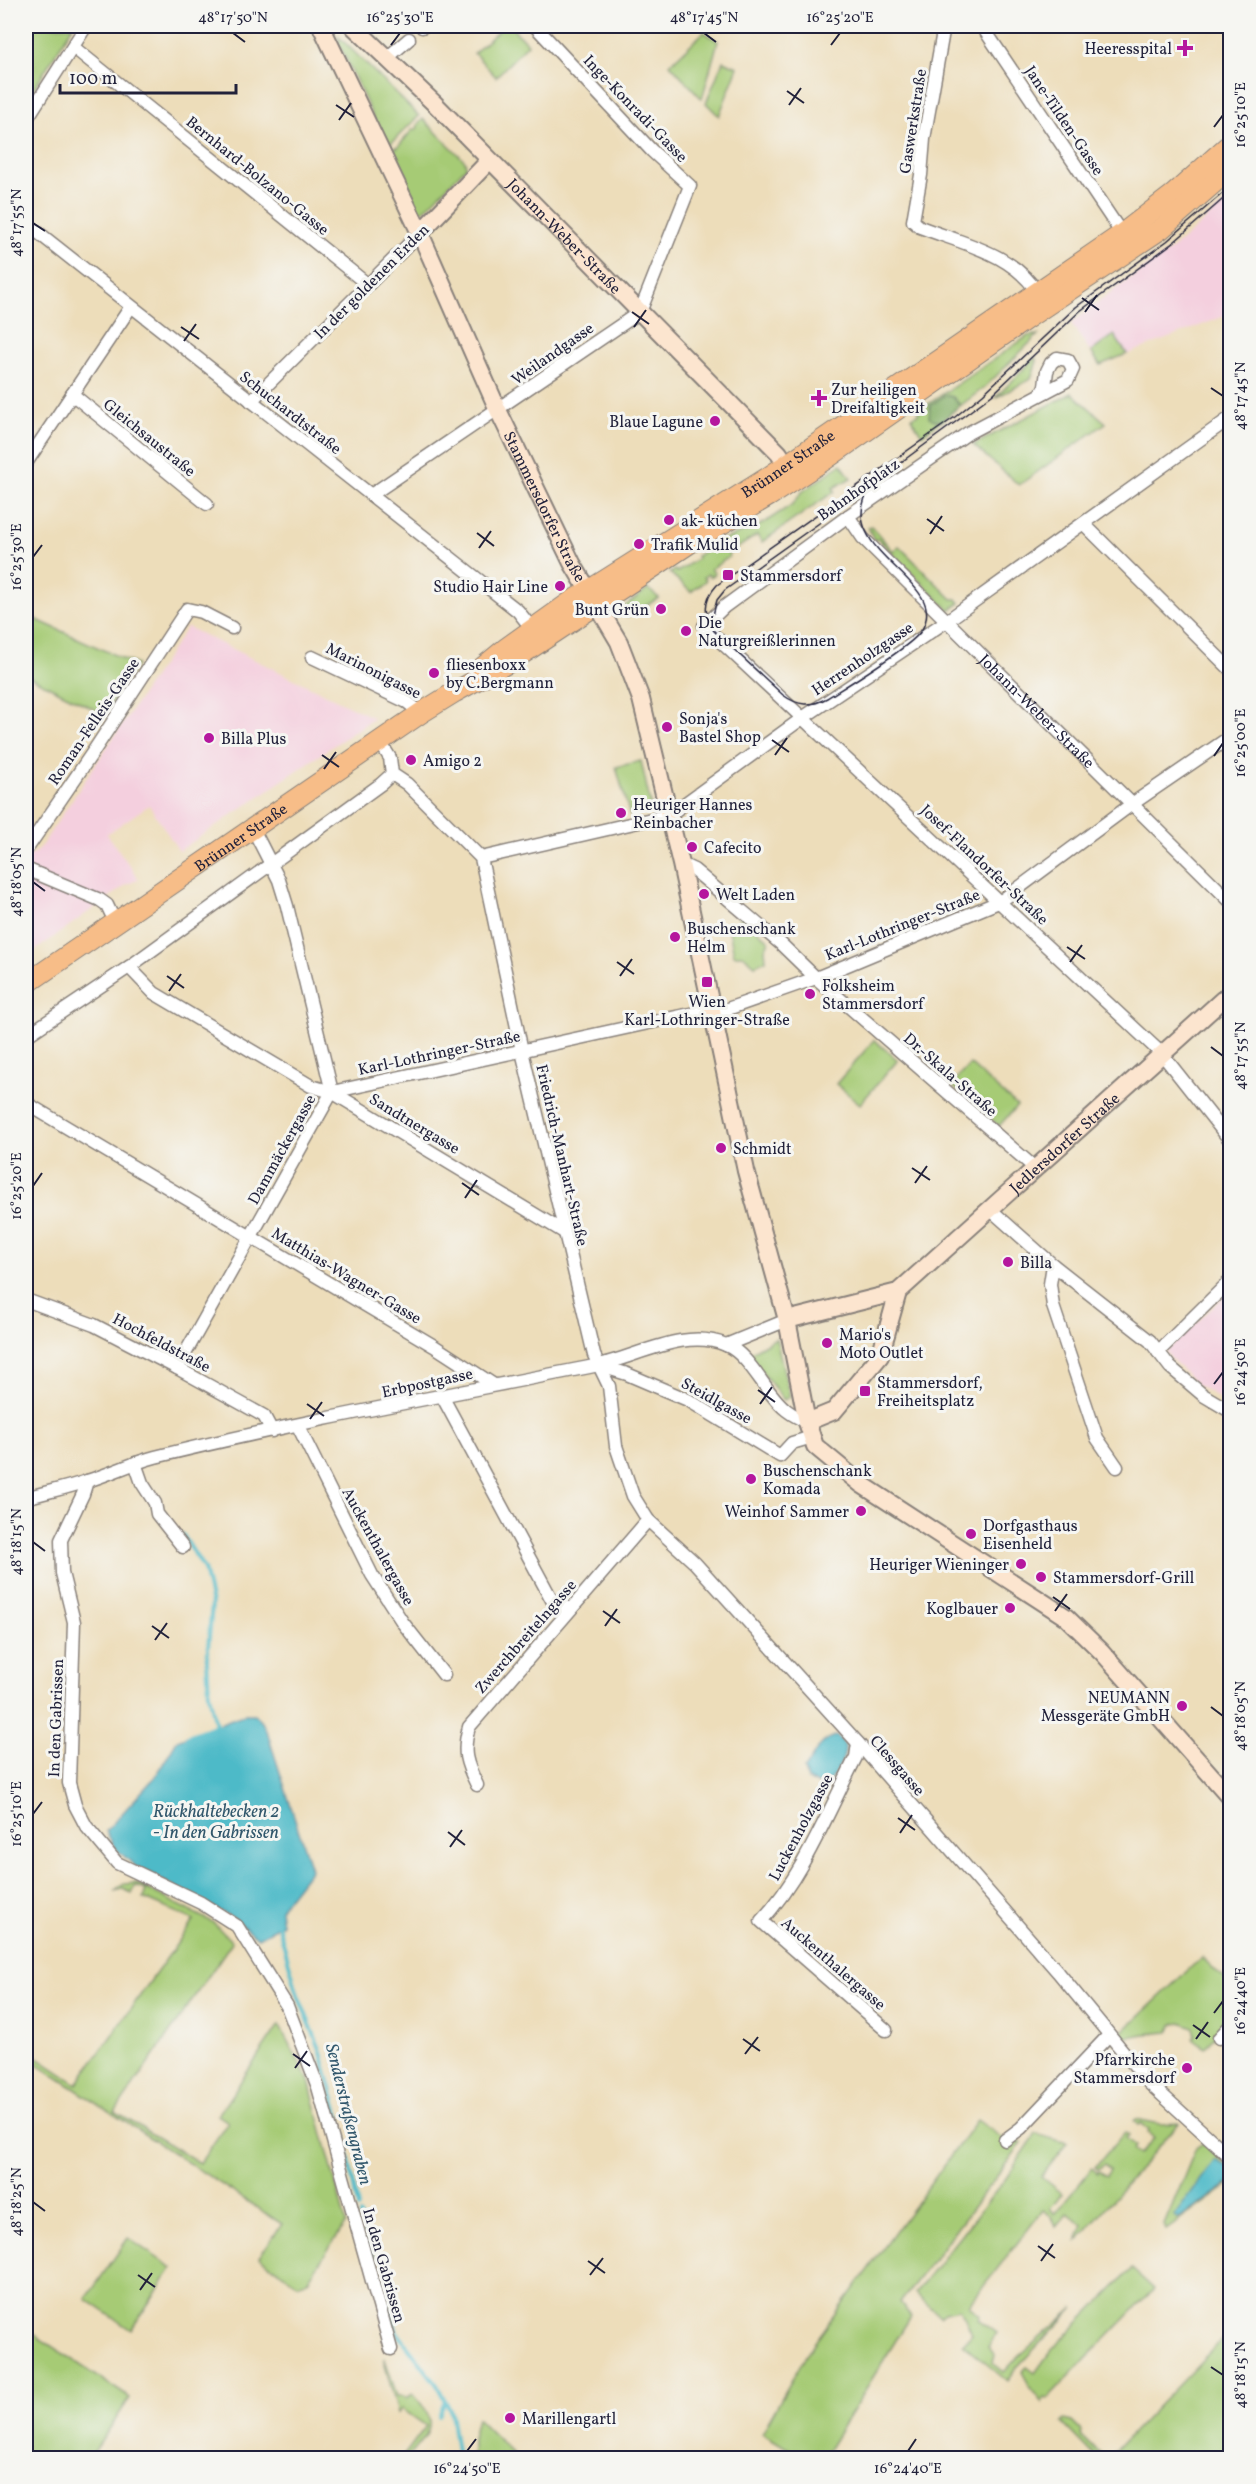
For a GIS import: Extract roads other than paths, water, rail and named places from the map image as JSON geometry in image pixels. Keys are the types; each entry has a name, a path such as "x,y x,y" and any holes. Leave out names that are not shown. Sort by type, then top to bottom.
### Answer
{"main road":[{"name":"Stammersdorfer Straße","path":"321,26 420,233 498,410 572,562 619,642 641,699 681,864 746,1171 787,1320 809,1429"},
{"name":"Johann-Weber-Straße","path":"353,26 640,312 778,453 791,472"},
{"name":"Brünner Straße","path":"1042,299 1174,194 1230,144"},
{"name":"In der goldenen Erden","path":"420,233 489,161"},
{"name":"Brünner Straße","path":"455,692 505,649 533,630 696,539 1042,299 1161,229 1230,169"},
{"name":"Brünner Straße","path":"26,984 421,713 513,660 593,598"},
{"name":"Jedlersdorfer Straße","path":"898,1292 1230,993"},
{"path":"787,1320 898,1292 880,1356 834,1411 809,1429 815,1446 861,1484 1066,1617 1110,1661 1229,1795"}],"street":[{"path":"26,120 86,26"},
{"name":"Inge-Konradi-Gasse","path":"535,26 652,151 690,186 640,312"},
{"name":"Gaswerkstraße","path":"944,26 924,139 913,221 920,228 1006,261 1029,279 1042,299"},
{"name":"Jane-Tilden-Gasse","path":"982,26 1122,234"},
{"path":"387,58 409,39"},
{"name":"Bernhard-Bolzano-Gasse","path":"73,47 368,284"},
{"name":"Schuchardtstraße","path":"26,223 130,308 518,611 533,630"},
{"name":"In der goldenen Erden","path":"251,401 420,233"},
{"path":"26,463 130,308"},
{"name":"Weilandgasse","path":"371,495 640,312"},
{"name":"Gleichsaustraße","path":"72,394 207,504"},
{"name":"Bahnhofplatz","path":"704,626 724,607 848,516 968,433 1041,394"},
{"name":"Herrenholzgasse","path":"481,858 669,815 804,717 948,620 1084,524 1230,418"},
{"name":"Johann-Weber-Straße","path":"848,516 863,538 1230,902"},
{"path":"1084,524 1230,669"},
{"name":"Roman-Felleis-Gasse","path":"26,850 188,609 201,612 232,628"},
{"name":"Josef-Flandorfer-Straße","path":"704,626 1001,901 1162,1054 1230,1140"},
{"name":"Marinonigasse","path":"312,657 407,702 421,713"},
{"name":"Karl-Lothringer-Straße","path":"332,1092 699,1012 713,1014 816,978 1001,901 1132,804 1230,737"},
{"path":"380,742 390,758 392,774 407,784 481,858"},
{"path":"26,1036 129,967 392,774"},
{"name":"Dammäckergasse","path":"177,1368 332,1092 287,906 253,829"},
{"name":"Friedrich-Manhart-Straße","path":"481,858 522,1051 598,1365"},
{"name":"Dr.-Skala-Straße","path":"681,864 694,870 781,944 816,978 1036,1169"},
{"path":"26,869 100,900 107,905 115,922"},
{"name":"Sandtnergasse","path":"129,967 154,993 311,1086 332,1092 564,1232"},
{"name":"Matthias-Wagner-Gasse","path":"26,1103 434,1346 494,1385"},
{"path":"991,1210 1053,1265 1150,1341 1170,1367 1203,1395 1230,1411"},
{"path":"1053,1265 1050,1284 1053,1306 1097,1438 1117,1467"},
{"path":"1158,1352 1230,1281"},
{"name":"Hochfeldstraße","path":"26,1300 94,1325 177,1368 264,1416 272,1431"},
{"path":"787,1320 726,1344 750,1366 766,1389 784,1408 809,1429"},
{"name":"Erbpostgasse","path":"26,1498 87,1481 135,1463 272,1431 598,1365 695,1339 726,1344"},
{"name":"Steidlgasse","path":"598,1365 627,1374 688,1400 780,1456 809,1429"},
{"name":"Clessgasse","path":"598,1365 609,1386 616,1446 633,1496 648,1520 695,1563 858,1743 1058,1971 1149,2083 1230,2157"},
{"path":"442,1396 552,1600 569,1609"},
{"name":"Auckenthalergasse","path":"298,1426 372,1575 403,1623 444,1675"},
{"path":"135,1463 142,1482 155,1503 157,1514 183,1547"},
{"name":"In den Gabrissen","path":"87,1481 61,1540 62,1572 74,1622 69,1783 75,1805 86,1826 117,1863 201,1903 237,1926 266,1969 291,2014 318,2087 391,2349"},
{"name":"Zwerchbreitelngasse","path":"477,1785 466,1762 465,1740 469,1726 648,1520"},
{"name":"Luckenholzgasse","path":"761,1921 780,1899 798,1870 856,1757 858,1743"},
{"name":"Auckenthalergasse","path":"761,1921 886,2031"},
{"path":"1219,2038 1230,2026"},
{"path":"1005,2140 1022,2128 1109,2035"}],"water":[{"name":"Rückhaltebecken 2 - In den Gabrissen","path":"245,1714 254,1714 262,1722 268,1735 311,1869 280,1909 282,1924 258,1938 235,1919 135,1866 115,1848 106,1831 156,1776 177,1740"},
{"path":"836,1736 845,1747 838,1769 830,1779 822,1784 807,1780 804,1770 814,1754 821,1744"},
{"path":"1215,2160 1230,2168 1230,2182 1179,2219 1176,2218 1175,2215"}],"waterway":[{"name":"Senderstraßengraben","path":"183,1535 204,1569 212,1604 207,1659 209,1694 216,1725 187,1738"},
{"name":"Senderstraßengraben","path":"277,1921 298,1995 320,2049 344,2135 358,2208"},
{"name":"Senderstraßengraben","path":"360,2215 397,2332 437,2385 451,2412 458,2458"},
{"path":"439,2416 445,2400"}],"tram line":[{"path":"1230,187 1167,241 1076,307 983,394 955,417 717,585 706,607 708,619 714,631 783,695 805,704 827,698 905,647 921,631 927,613 921,596 876,546 865,528 862,507 873,483 992,395 1080,311 1174,242 1230,193"},
{"path":"713,615 717,600 725,590 846,504 858,491"}],"place":[{"name":"Heeresspital","path":"1185,48"},
{"name":"Zur heiligen Dreifaltigkeit","path":"819,398"},
{"name":"Blaue Lagune","path":"715,421"},
{"name":"ak- küchen","path":"669,520"},
{"name":"Trafik Mulid","path":"639,544"},
{"name":"Stammersdorf","path":"728,575"},
{"name":"Studio Hair Line","path":"560,586"},
{"name":"Bunt Grün","path":"661,609"},
{"name":"Die Naturgreißlerinnen","path":"686,631"},
{"name":"fliesenboxx by C.Bergmann","path":"434,673"},
{"name":"Sonja's Bastel Shop","path":"667,727"},
{"name":"Billa Plus","path":"209,738"},
{"name":"Amigo 2","path":"411,760"},
{"name":"Heuriger Hannes Reinbacher","path":"621,813"},
{"name":"Cafecito","path":"692,847"},
{"name":"Welt Laden","path":"704,894"},
{"name":"Buschenschank Helm","path":"675,937"},
{"name":"Wien Karl-Lothringer-Straße","path":"707,982"},
{"name":"Folksheim Stammersdorf","path":"810,994"},
{"name":"Schmidt","path":"721,1148"},
{"name":"Billa","path":"1008,1262"},
{"name":"Mario's Moto Outlet","path":"827,1343"},
{"name":"Stammersdorf, Freiheitsplatz","path":"865,1391"},
{"name":"Buschenschank Komada","path":"751,1479"},
{"name":"Weinhof Sammer","path":"861,1511"},
{"name":"Dorfgasthaus Eisenheld","path":"971,1534"},
{"name":"Heuriger Wieninger","path":"1021,1564"},
{"name":"Stammersdorf-Grill","path":"1041,1577"},
{"name":"Koglbauer","path":"1010,1608"},
{"name":"NEUMANN Messgeräte GmbH","path":"1182,1706"},
{"name":"Pfarrkirche Stammersdorf","path":"1187,2068"},
{"name":"Marillengartl","path":"510,2418"}]}
